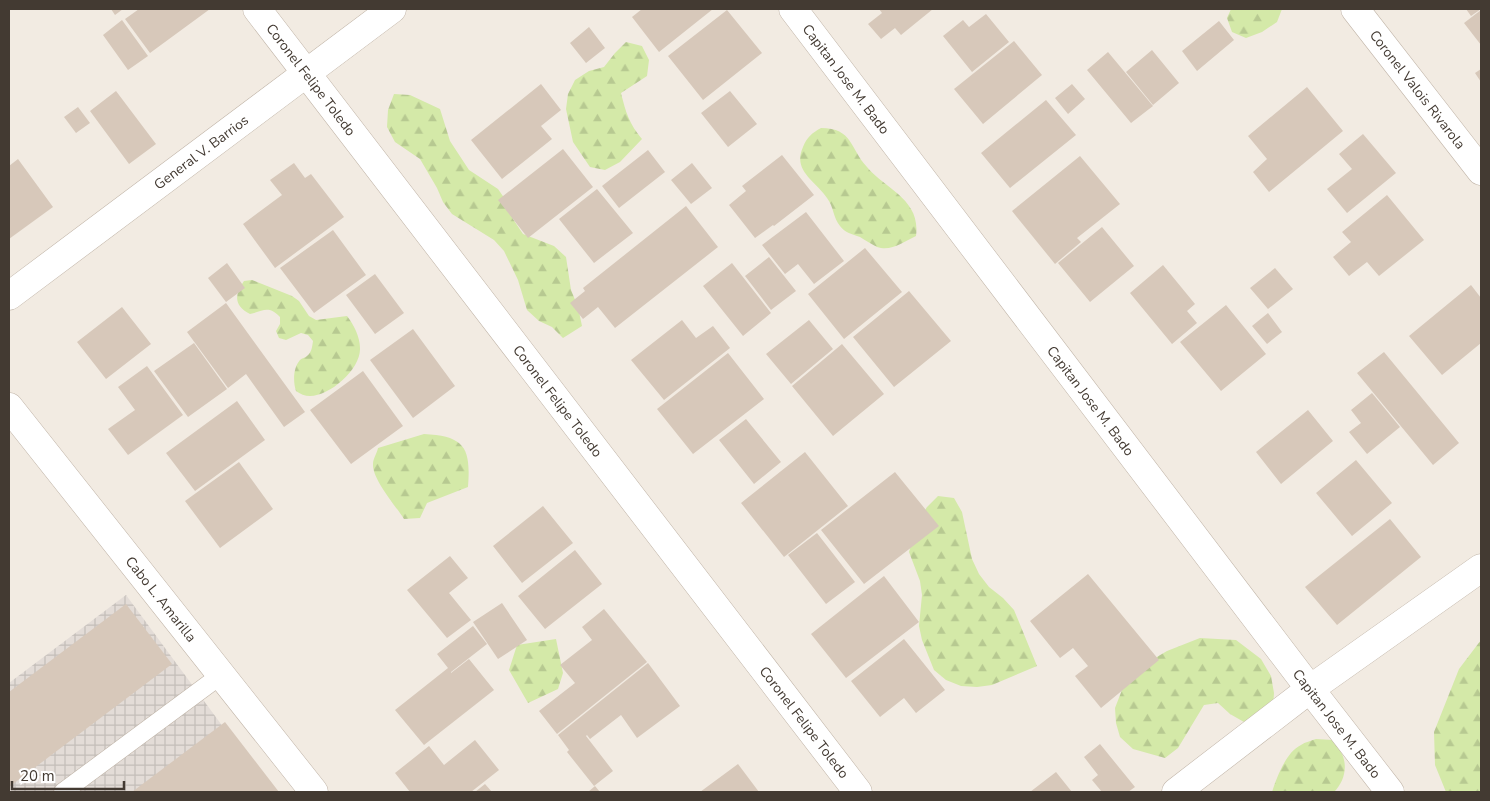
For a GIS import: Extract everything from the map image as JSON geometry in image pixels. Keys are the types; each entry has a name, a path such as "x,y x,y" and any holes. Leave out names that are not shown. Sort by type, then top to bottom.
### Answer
{"street":[{"name":"Coronel Felipe Toledo","path":"257,9 858,792"},
{"name":"General V. Barrios","path":"9,296 392,9"},
{"name":"Capitan Jose M. Bado","path":"793,9 1310,690 1390,792"},
{"name":"Coronel Valois Rivarola","path":"1355,9 1481,171"},
{"name":"Cabo L. Amarilla","path":"9,407 314,792"},
{"path":"1176,792 1310,690 1481,568"}],"lane":[{"path":"64,792 221,675"}],"shaded area":[{"path":"126,595 271,792 9,792 9,683"}],"green space":[{"path":"1231,9 1282,9 1277,22 1262,32 1246,38 1232,32 1227,18"},
{"path":"626,42 642,46 649,60 647,76 621,93 628,118 642,139 620,162 605,170 590,167 573,142 566,109 568,94 575,80 589,71 604,67"},
{"path":"394,94 410,95 440,109 450,141 469,170 498,189 507,202 513,219 523,234 554,246 566,257 571,290 578,307 582,326 563,338 552,327 539,321 527,310 518,280 504,251 494,240 452,214 443,202 420,159 395,142 387,127 388,110"},
{"path":"821,128 831,129 845,136 867,167 908,204 916,223 916,236 897,246 882,248 846,232 842,228 836,220 829,201 807,175 801,163 800,155 806,141"},
{"path":"252,280 292,296 299,301 309,316 316,320 347,316 356,331 360,348 355,364 343,380 318,395 306,396 296,391 294,379 296,367 300,360 310,353 313,341 308,335 301,333 286,340 279,338 276,331 280,324 280,317 276,313 266,310 250,314 238,304 238,291 244,281"},
{"path":"424,434 449,438 457,441 463,447 468,463 468,487 427,503 420,518 404,519 376,477 373,464 378,448"},
{"path":"938,496 954,498 962,512 972,559 979,574 989,587 1014,610 1037,666 992,685 977,687 961,686 946,680 934,670 922,640 919,626 922,595 920,581 909,552 918,521 927,507"},
{"path":"1200,638 1236,640 1261,659 1271,676 1274,693 1273,707 1260,718 1244,722 1230,714 1218,703 1204,705 1178,748 1165,758 1133,749 1120,737 1116,723 1115,708 1127,677 1167,651"},
{"path":"556,639 563,673 558,689 528,703 509,670 517,645"},
{"path":"1481,640 1481,792 1446,792 1435,765 1434,732 1459,669"},
{"path":"1316,739 1333,740 1344,759 1343,779 1334,792 1272,792 1291,753 1303,744"}],"building":[{"path":"111,9 123,9 115,15"},
{"path":"139,9 210,9 150,53 125,19"},
{"path":"642,9 713,9 659,52 632,17"},
{"path":"879,9 933,9 901,35 895,28 881,39 868,24 882,13"},
{"path":"1466,9 1481,9 1471,16"},
{"path":"727,10 762,53 703,100 668,56"},
{"path":"1481,10 1481,45 1464,23"},
{"path":"986,14 1009,42 972,72 943,36 963,20 969,27"},
{"path":"122,20 148,56 128,70 103,35"},
{"path":"1219,21 1234,40 1197,71 1182,51"},
{"path":"589,27 605,48 586,63 570,43"},
{"path":"1014,41 1042,75 983,124 954,89"},
{"path":"1152,50 1179,83 1153,105 1126,72"},
{"path":"1108,52 1153,106 1131,123 1087,70"},
{"path":"1481,69 1481,82 1475,73"},
{"path":"541,84 561,110 541,126 552,139 502,179 471,140"},
{"path":"1072,84 1085,99 1068,114 1055,98"},
{"path":"1307,87 1343,131 1269,192 1253,172 1267,159 1248,136"},
{"path":"116,91 156,144 129,164 90,111"},
{"path":"730,91 757,124 728,147 701,113"},
{"path":"1046,100 1076,135 1010,188 981,153"},
{"path":"78,107 90,123 76,133 64,117"},
{"path":"1363,134 1396,173 1347,213 1327,189 1352,169 1339,154"},
{"path":"563,149 593,187 528,238 498,200"},
{"path":"648,150 665,172 619,208 602,186"},
{"path":"782,155 814,195 755,238 729,205 746,191 742,186"},
{"path":"1080,156 1120,204 1077,238 1081,242 1055,264 1012,211"},
{"path":"18,159 53,207 9,239 9,166"},
{"path":"294,163 305,178 311,174 344,217 275,268 243,224 282,195 270,180"},
{"path":"692,163 712,188 691,204 671,180"},
{"path":"597,189 633,233 594,263 559,219"},
{"path":"1387,195 1424,240 1379,276 1367,262 1349,276 1333,257 1351,242 1342,232"},
{"path":"686,206 718,247 615,328 598,307 583,319 570,303 585,291 583,288"},
{"path":"806,212 844,261 814,284 798,264 785,274 762,245"},
{"path":"1102,227 1134,266 1090,302 1058,263"},
{"path":"333,230 366,275 314,313 280,268"},
{"path":"865,248 902,292 844,339 808,294"},
{"path":"769,257 796,291 771,310 745,276"},
{"path":"227,263 245,288 226,302 208,278"},
{"path":"732,263 771,313 743,336 703,286"},
{"path":"1163,265 1195,304 1187,311 1197,323 1172,344 1130,293"},
{"path":"1275,268 1293,289 1268,309 1250,288"},
{"path":"375,274 404,313 375,334 346,295"},
{"path":"1471,285 1481,298 1481,343 1442,375 1409,336"},
{"path":"909,291 951,341 894,387 853,337"},
{"path":"226,303 305,412 284,427 246,374 228,388 187,332"},
{"path":"1226,305 1266,354 1221,391 1180,342"},
{"path":"122,307 151,344 106,379 77,342"},
{"path":"1268,313 1282,332 1267,344 1252,326"},
{"path":"682,320 696,338 713,326 730,348 664,400 631,360"},
{"path":"809,320 833,349 791,384 766,354"},
{"path":"413,329 455,386 413,418 370,360"},
{"path":"194,343 227,389 188,417 154,371"},
{"path":"842,344 884,394 833,436 792,386"},
{"path":"1384,352 1459,443 1433,465 1357,373"},
{"path":"728,353 764,399 693,454 657,409"},
{"path":"147,366 183,415 128,455 108,429 135,410 118,387"},
{"path":"363,371 403,426 351,464 310,410"},
{"path":"1372,393 1400,427 1367,454 1349,432 1361,423 1351,410"},
{"path":"237,401 265,440 195,491 166,453"},
{"path":"1308,410 1333,441 1281,484 1256,452"},
{"path":"746,419 781,462 754,484 719,440"},
{"path":"805,452 848,506 784,557 741,503"},
{"path":"1356,460 1392,503 1352,536 1316,493"},
{"path":"239,462 273,509 220,548 185,501"},
{"path":"895,472 939,526 864,584 821,530"},
{"path":"543,506 573,543 522,583 493,546"},
{"path":"1390,519 1421,557 1337,625 1305,587"},
{"path":"817,533 855,582 826,604 788,555"},
{"path":"575,550 602,584 545,629 518,596"},
{"path":"450,556 468,578 449,593 471,620 447,638 407,590"},
{"path":"1088,574 1159,660 1101,708 1075,676 1088,666 1073,648 1060,658 1030,621"},
{"path":"884,576 919,622 846,678 811,634"},
{"path":"502,603 527,640 498,659 473,622"},
{"path":"126,604 172,664 9,787 9,692"},
{"path":"604,609 647,662 557,734 539,711 575,683 560,665 592,640 582,627"},
{"path":"473,626 487,644 451,673 469,659 494,690 424,745 395,710 448,668 437,654"},
{"path":"904,639 945,690 916,713 904,698 880,717 851,681"},
{"path":"648,663 680,706 637,738 621,715 590,739 587,735 613,771 594,786 567,752 569,750 558,735"},
{"path":"225,722 279,792 132,792"},
{"path":"475,740 499,770 471,792 410,792 395,773 429,746 444,765"},
{"path":"1100,744 1135,787 1128,792 1102,792 1092,780 1098,775 1084,757"},
{"path":"738,764 759,792 700,792"},
{"path":"1056,772 1072,792 1030,792"},
{"path":"485,784 492,792 475,792"},
{"path":"595,786 600,792 588,792"}]}
